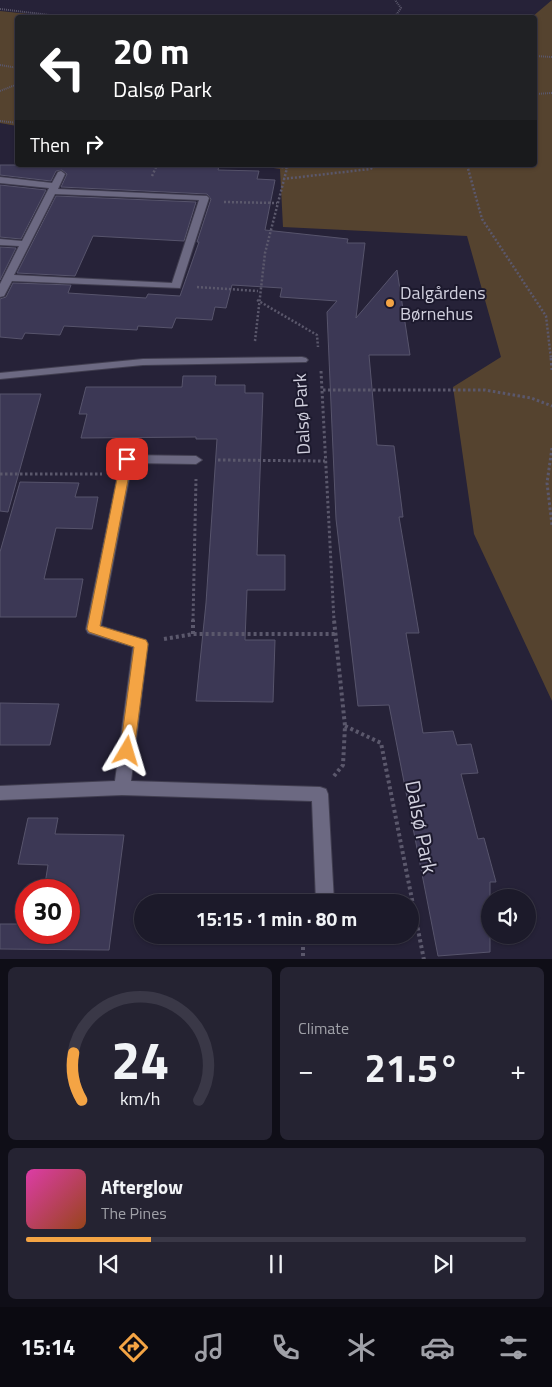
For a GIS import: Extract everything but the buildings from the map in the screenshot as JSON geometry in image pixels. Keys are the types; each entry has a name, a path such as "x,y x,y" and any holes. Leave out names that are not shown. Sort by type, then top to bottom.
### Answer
{"street":[{"path":"0,294 61,174"},
{"path":"0,180 54,188 204,198 176,286 8,278"},
{"path":"0,242 26,244"},
{"name":"Dalsø Park","path":"0,376 143,362 255,359 302,360"},
{"path":"122,788 141,644 93,629 127,459 196,460"},
{"path":"0,793 122,788 320,794 324,894"}],"path":[{"path":"396,0 402,8 396,15"},
{"path":"0,9 49,15"},
{"path":"537,56 552,57"},
{"path":"0,65 15,68"},
{"path":"0,91 15,85"},
{"path":"537,94 552,93"},
{"path":"0,120 15,122"},
{"path":"255,359 258,292 287,167"},
{"path":"283,179 374,167"},
{"path":"468,167 482,219 546,316 552,370"},
{"path":"203,201 277,203"},
{"path":"176,286 258,292"},
{"path":"257,300 317,335 320,360"},
{"name":"Dalsø Park","path":"302,360 320,360 336,634 345,726 343,765 320,794"},
{"path":"323,390 485,390 531,398 552,406"},
{"path":"552,448 548,483 552,525"},
{"path":"193,634 196,460 325,462"},
{"path":"0,474 124,474"},
{"path":"141,644 193,634 336,634"},
{"name":"Dalsø Park","path":"345,726 381,743 424,959"},
{"path":"303,944 303,959"}],"shaded area":[{"path":"552,0 552,701 474,534 453,387 501,357 467,236 283,227 280,169 267,167 537,167 537,15 534,15"},
{"path":"0,11 38,15 15,15 15,126 0,123"}],"place":[{"name":"Dalgårdens Børnehus","path":"390,303"}],"route":[{"path":"127,459 93,629 141,644 127,751"}]}
